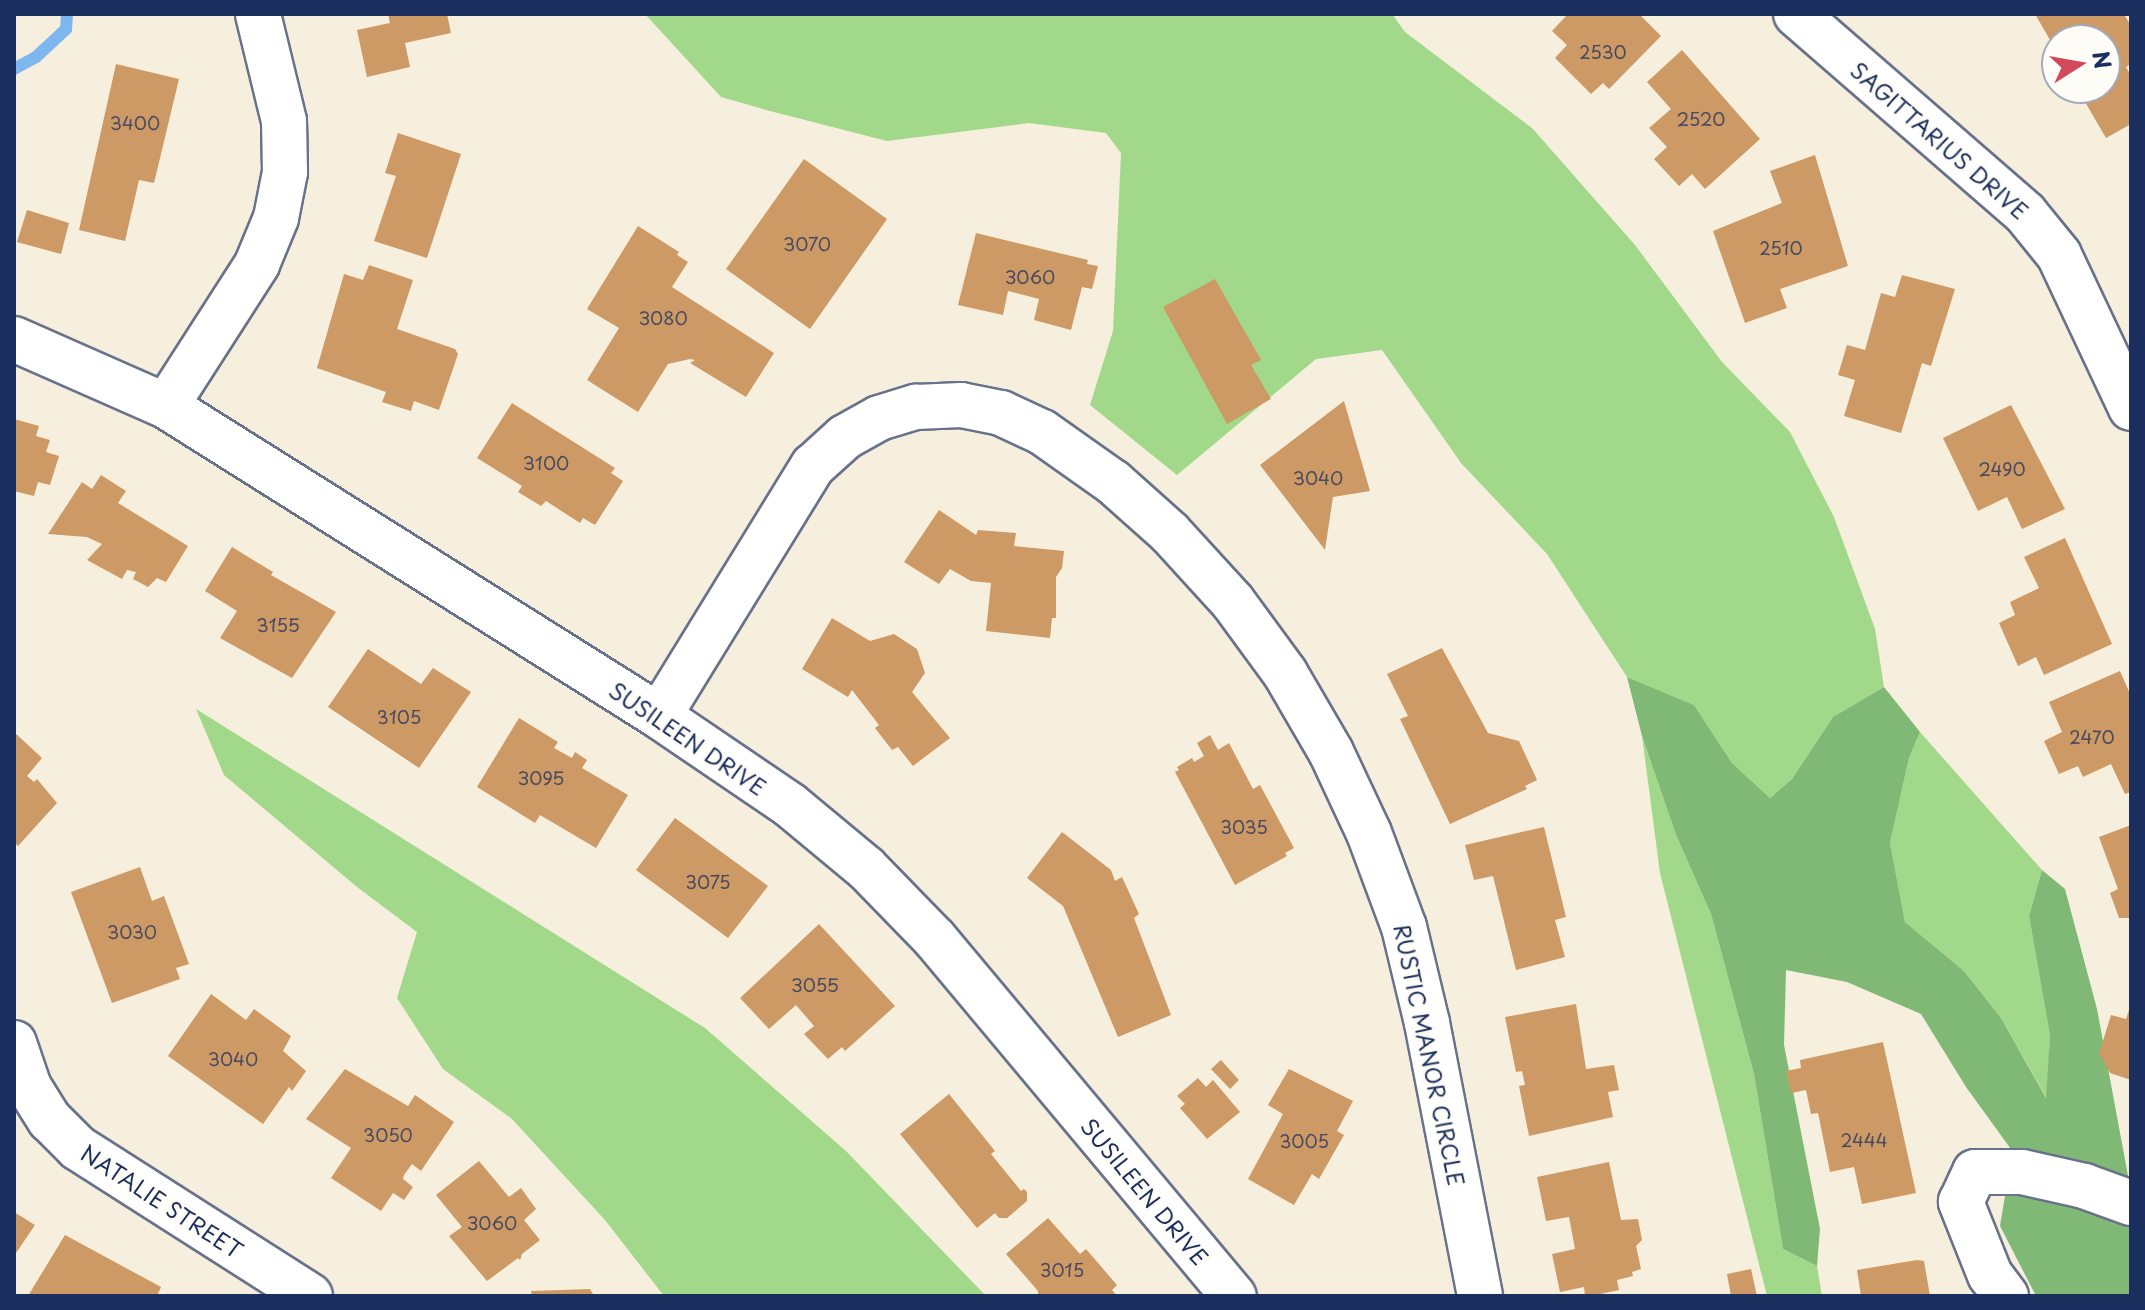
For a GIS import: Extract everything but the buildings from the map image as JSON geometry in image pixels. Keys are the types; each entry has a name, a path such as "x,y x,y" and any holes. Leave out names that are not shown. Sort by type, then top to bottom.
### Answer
{"street":[{"path":"166,406 257,264 276,218 285,172 284,121 258,14"},
{"name":"SAGITTARIUS DRIVE","path":"1796,14 2025,213 2059,255 2131,408"},
{"name":"SUSILEEN DRIVE","path":"14,339 166,406 659,716 790,805 866,868 935,939 1234,1296"},
{"name":"RUSTIC MANOR CIRCLE","path":"659,716 813,466 845,437 879,418 916,407 961,405 1001,413 1042,432 1124,492 1170,533 1223,590 1285,673 1331,752 1369,833 1404,927 1427,1023 1480,1296"},
{"name":"NATALIE STREET","path":"14,1043 29,1087 50,1120 78,1148 310,1296"},
{"path":"2006,1296 1990,1275 1961,1202 1975,1172 2022,1172 2084,1186 2131,1203"}],"green space":[{"path":"645,14 1392,14 1405,32 1532,128 1635,245 1722,362 1790,432 1834,517 1875,629 1884,687 1833,717 1792,779 1770,798 1732,763 1694,705 1627,677 1547,554 1461,463 1382,350 1316,359 1177,475 1090,405 1113,331 1121,153 1106,133 1029,123 887,141 770,111 721,97"},
{"path":"1627,677 1694,705 1732,763 1770,798 1792,779 1833,717 1884,687 1920,732 1909,758 1890,843 1905,922 1964,971 2001,1018 2046,1098 2050,1036 2029,916 2042,870 2065,889 2097,1009 2129,1181 2013,1152 1966,1087 1921,1014 1847,982 1786,970 1784,1045 1820,1229 1817,1266 1783,1249 1754,1074 1711,914 1676,835 1642,736"},
{"path":"196,709 705,1028 846,1151 986,1296 664,1296 605,1220 512,1119 443,1069 397,998 417,932 357,887 224,775"},
{"path":"1920,732 2042,870 2029,916 2050,1036 2047,1099 2001,1018 1964,971 1905,922 1890,843 1909,758"},
{"path":"1642,736 1676,835 1711,914 1754,1074 1783,1249 1817,1266 1822,1296 1767,1296 1660,873"},
{"path":"2042,1195 2131,1226 2131,1296 2036,1296 2000,1226 2005,1196"}],"waterway":[{"path":"14,69 36,57 66,29 67,14"}]}
